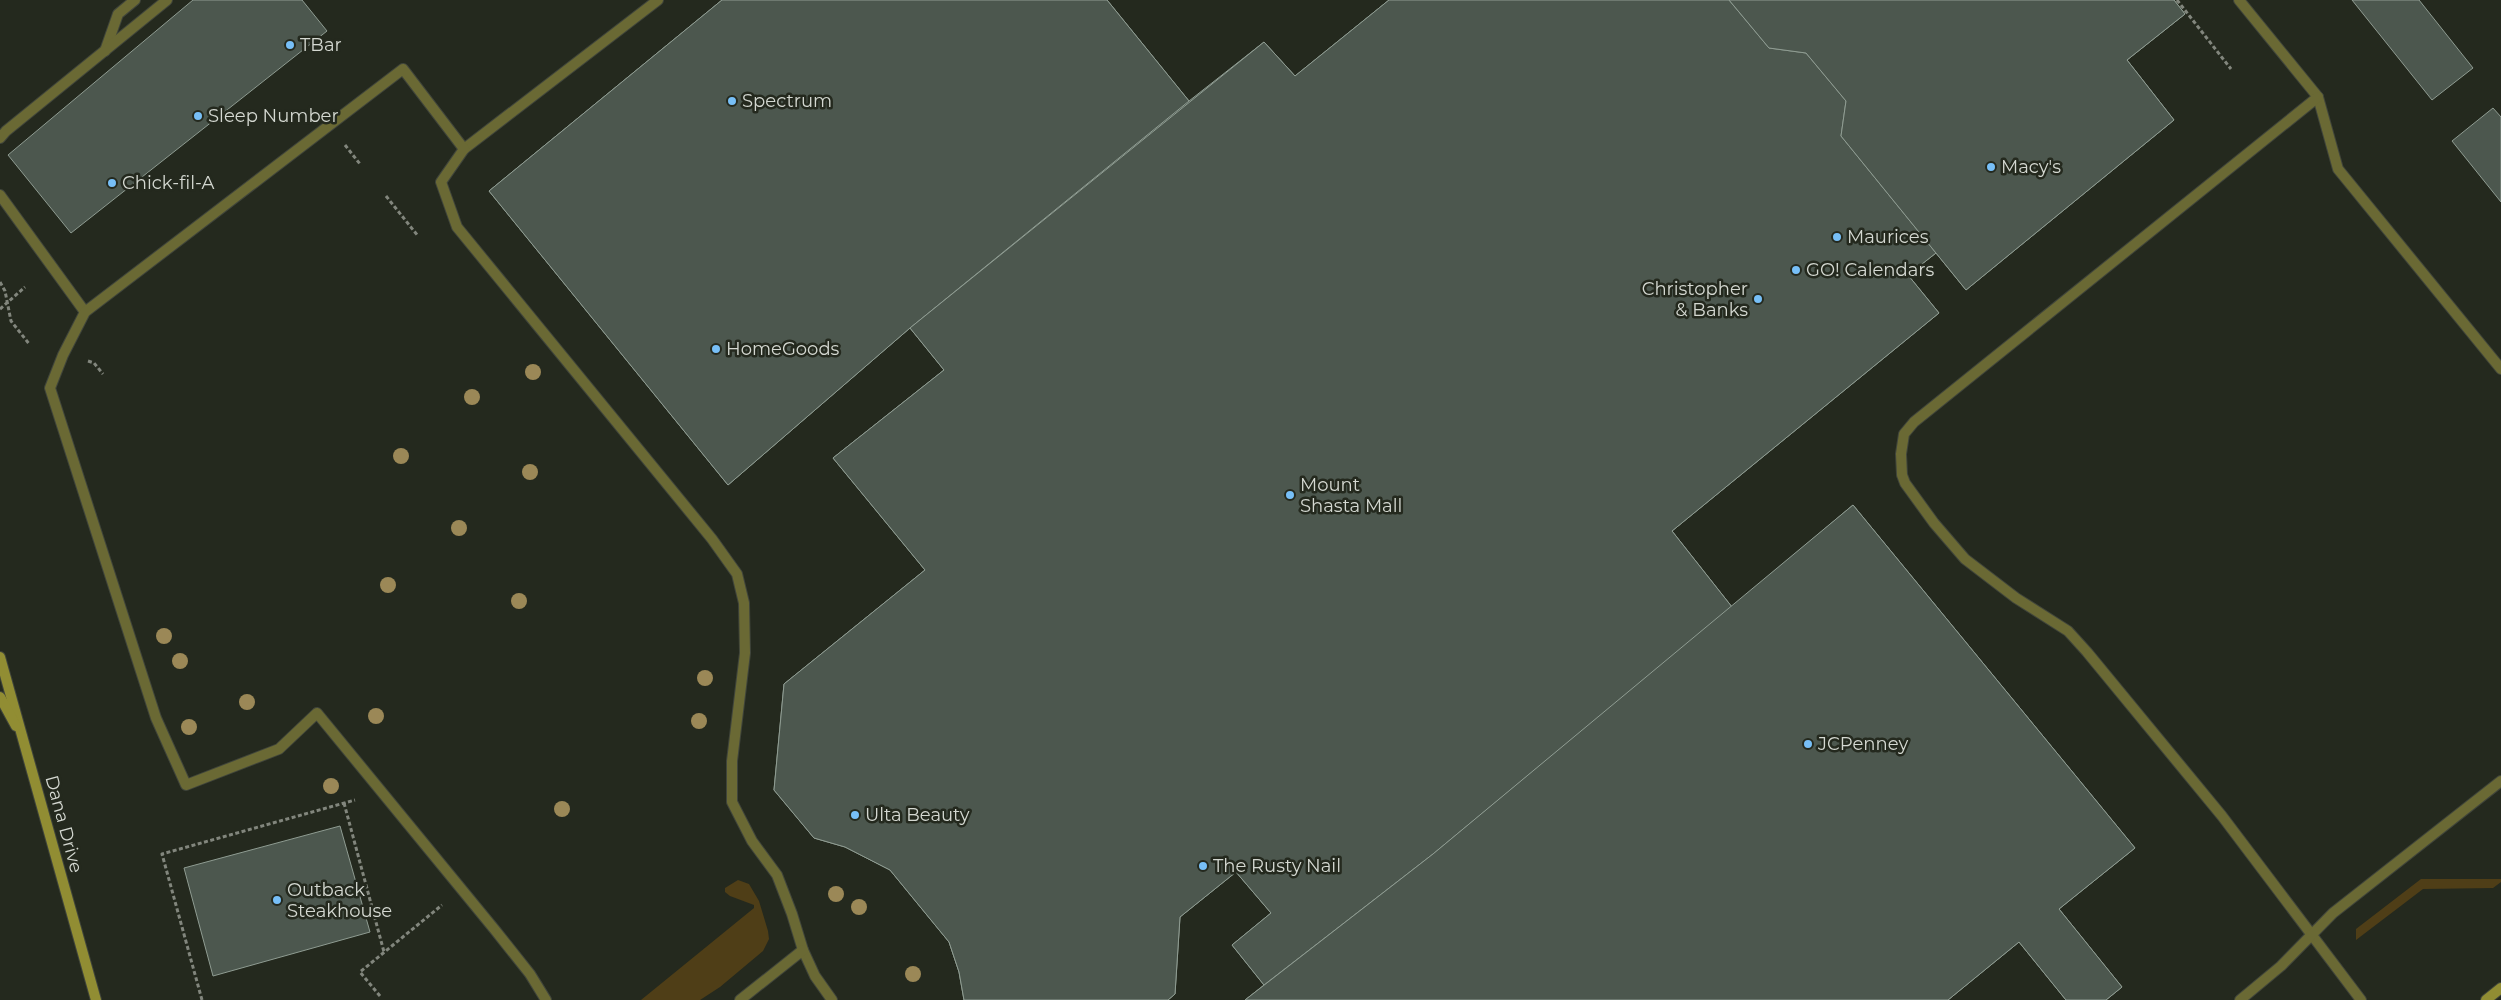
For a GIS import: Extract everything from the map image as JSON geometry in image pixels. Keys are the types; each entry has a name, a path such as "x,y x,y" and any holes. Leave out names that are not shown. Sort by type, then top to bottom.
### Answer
{"main road":[{"name":"Dana Drive","path":"0,658 96,1000"},
{"path":"0,697 24,742"},
{"path":"2486,1000 2501,988"}],"lane":[{"path":"105,51 118,14 135,0"},
{"path":"0,138 167,0"},
{"path":"658,0 464,149 441,182 458,227 712,539 737,574 744,603 745,653 732,761 732,802 752,840 777,875 792,914 802,950 815,976 832,1000"},
{"path":"2239,0 2318,97 2338,169 2501,369"},
{"path":"464,149 403,70 85,312 63,355 50,388 156,718 186,785 279,749 317,713 495,930 530,974 546,1000"},
{"path":"2318,97 1914,422 1904,434 1900,454 1905,484 1964,560 2016,598 2068,631 2222,816 2310,935 2361,1000"},
{"path":"0,196 85,312"},
{"path":"2240,1000 2281,966 2333,913 2501,781"},
{"path":"740,1000 802,950"}],"path":[{"path":"2177,0 2231,69"},
{"path":"341,141 360,164"},
{"path":"386,196 418,236"},
{"path":"0,282 11,321 30,345"},
{"path":"0,309 25,286"},
{"path":"82,360 94,363 103,374"},
{"path":"202,1000 162,854 356,800"},
{"path":"344,803 384,952"},
{"path":"380,996 360,972 442,905"}],"shaded area":[{"path":"2421,879 2501,879 2501,882 2493,888 2423,889 2356,940 2356,929"},
{"path":"738,880 749,884 759,901 769,939 763,951 720,987 700,1000 641,1000 754,908 754,905 730,896 725,892 725,888"}],"building":[{"path":"193,0 302,0 327,31 71,233 8,155"},
{"name":"Mount Shasta Mall","path":"722,0 1107,0 1189,101 1264,42 1295,76 1389,0 2174,0 2185,14 2127,60 2174,120 1966,290 1936,253 1908,275 1939,313 1672,531 1732,607 1853,505 2135,848 2059,909 2122,987 2106,1000 2066,1000 2019,942 1948,1000 1245,1000 1264,985 1232,945 1271,913 1236,872 1180,917 1175,994 1168,1000 964,1000 959,972 949,942 890,870 845,847 814,838 774,790 784,684 925,570 833,458 944,370 910,328 728,485 489,191"},
{"path":"722,0 1107,0 1189,101 910,328 728,485 489,191"},
{"path":"1389,0 1729,0 1769,48 1806,53 1846,101 1841,136 1936,253 1908,275 1939,313 1672,531 1732,607 1433,854 1264,985 1232,945 1271,913 1236,872 1180,917 1175,994 1168,1000 964,1000 959,972 949,942 890,870 845,847 814,838 774,790 784,684 925,570 833,458 944,370 910,328 1264,42 1295,76"},
{"name":"Macy's","path":"1729,0 2174,0 2185,14 2127,60 2174,120 1966,290 1841,136 1846,101 1806,53 1769,48"},
{"path":"2352,0 2419,0 2473,68 2432,100"},
{"path":"2493,108 2501,117 2501,202 2452,141"},
{"name":"JCPenney","path":"1853,505 2135,848 2059,909 2122,987 2106,1000 2066,1000 2019,942 1948,1000 1245,1000 1433,854"},
{"name":"Outback Steakhouse","path":"340,826 370,932 213,976 184,868"}],"place":[{"name":"TBar","path":"290,45"},
{"name":"Spectrum","path":"732,101"},
{"name":"Sleep Number","path":"198,116"},
{"name":"Macy's","path":"1991,167"},
{"name":"Chick-fil-A","path":"112,183"},
{"name":"Maurices","path":"1837,237"},
{"name":"GO! Calendars","path":"1796,270"},
{"name":"Christopher & Banks","path":"1758,299"},
{"name":"HomeGoods","path":"716,349"},
{"name":"Mount Shasta Mall","path":"1290,495"},
{"name":"JCPenney","path":"1808,744"},
{"name":"Ulta Beauty","path":"855,815"},
{"name":"The Rusty Nail","path":"1203,866"},
{"name":"Outback Steakhouse","path":"277,900"}]}
